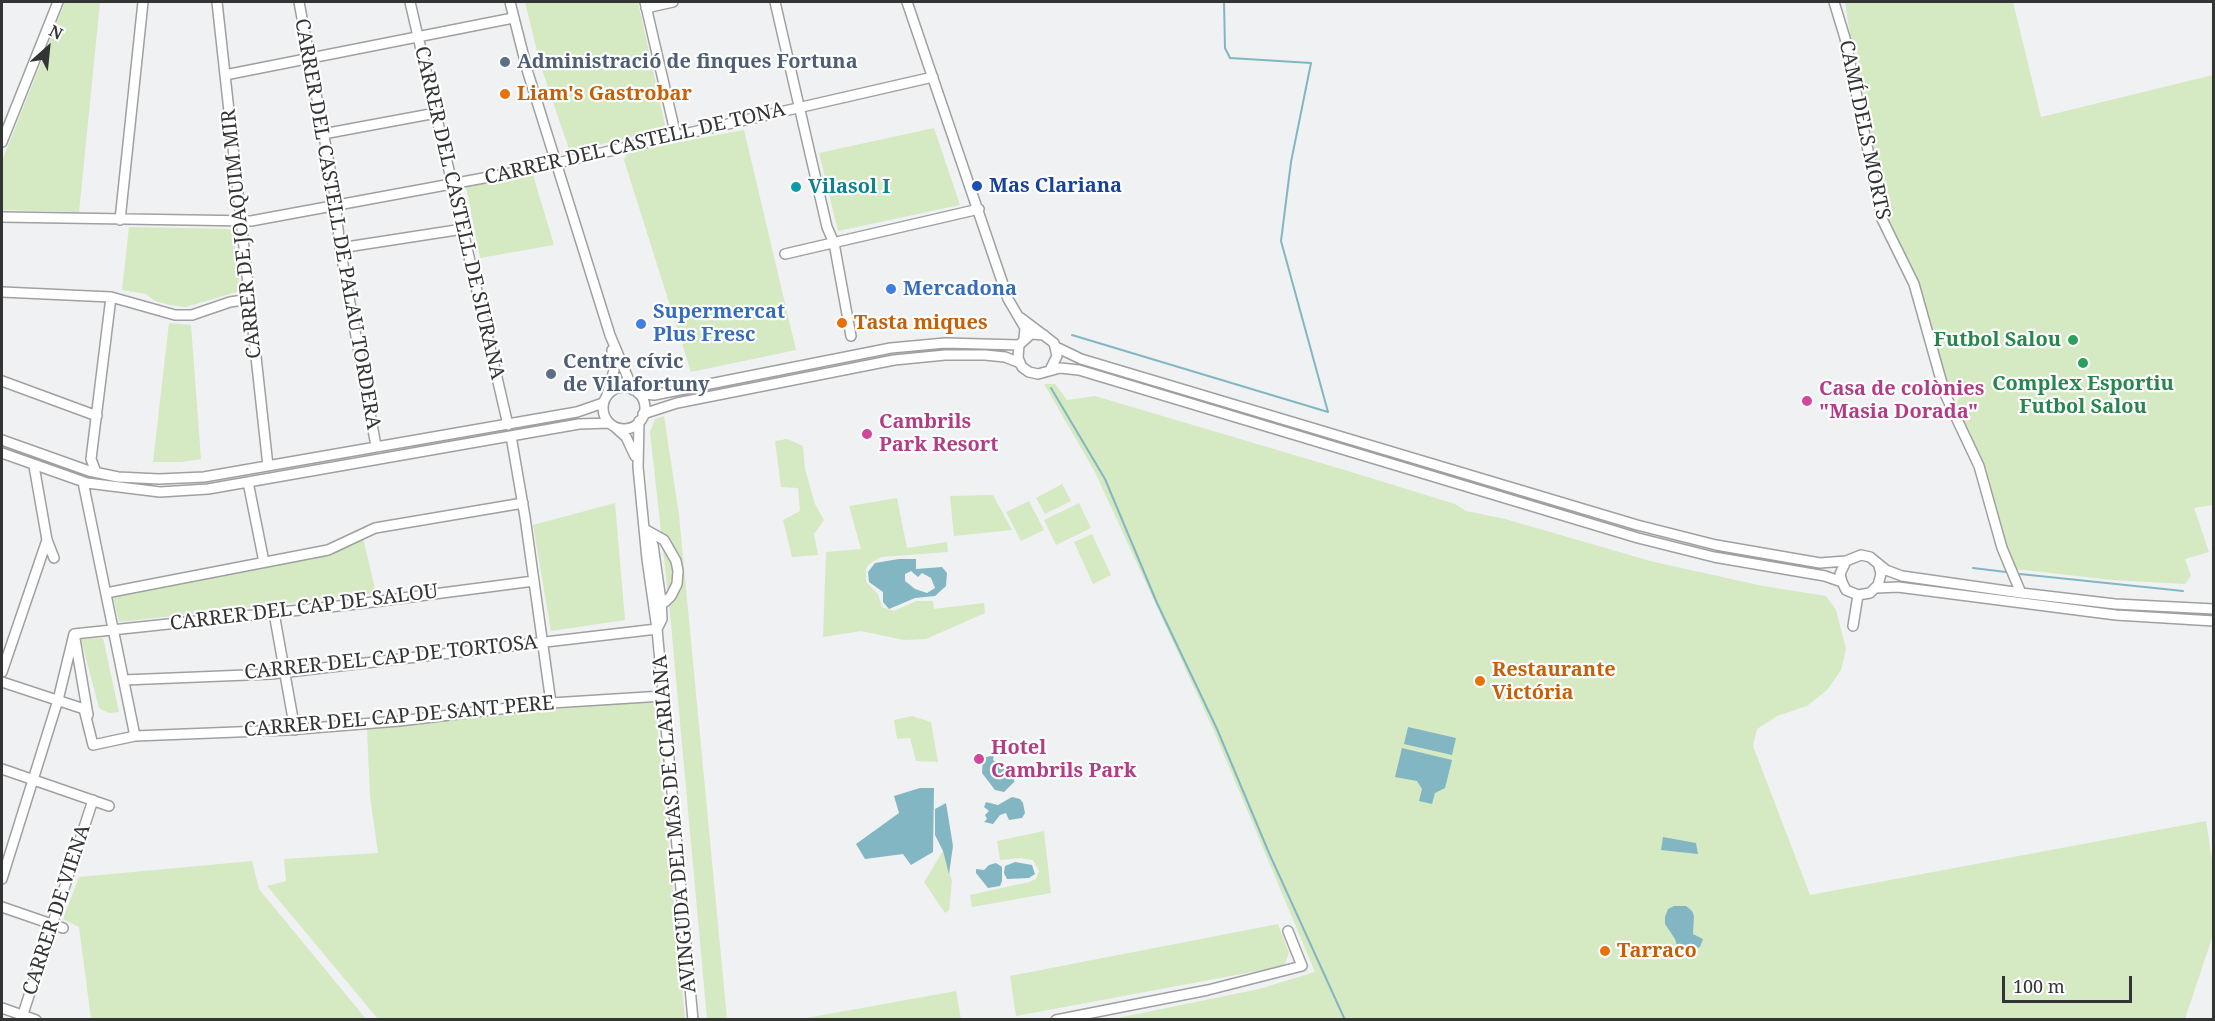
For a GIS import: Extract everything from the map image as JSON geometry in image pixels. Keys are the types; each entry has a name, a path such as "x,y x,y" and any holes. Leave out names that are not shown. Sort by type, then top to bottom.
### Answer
{"street":[{"path":"2,142 58,2"},
{"path":"120,220 143,2"},
{"name":"CARRER DE JOAQUIM MIR","path":"217,2 268,466"},
{"name":"CARRER DEL CASTELL DE PALAU TORDERA","path":"299,2 336,205 340,248 375,447"},
{"name":"CARRER DEL CASTELL DE SIURANA","path":"410,2 508,425"},
{"path":"510,2 556,164 610,335 635,392 643,403 641,418"},
{"path":"673,2 646,5 676,136"},
{"path":"775,2 827,227 834,243 851,336"},
{"path":"907,2 1008,299 1020,317 1026,333 1017,354 1026,370 1034,373 1051,369 1078,370 1638,538 1714,557 1825,576 1842,582 1850,592 1858,595 1866,595 1876,588 1881,578 1879,566"},
{"name":"CAMÍ DELS MORTS","path":"1834,2 1845,38 1882,219 1914,284 1945,394 1979,466 2002,548 2021,593"},
{"path":"225,75 513,18"},
{"name":"CARRER DEL CASTELL DE TONA","path":"2,217 241,222 556,164 933,77"},
{"path":"323,134 436,112"},
{"path":"785,254 979,209"},
{"path":"340,248 463,229"},
{"path":"2,292 111,297 175,315 192,315 230,302 250,299"},
{"path":"96,472 91,459 111,297"},
{"path":"1020,317 1056,347 1081,359 1637,525 1767,555 1820,563 1846,561 1861,555 1873,559 1879,566 1902,576 2115,604 2214,609"},
{"path":"2,440 96,472 159,479 204,477 577,412 605,399 619,388 654,395 891,348 945,343 1021,342 1035,333 1044,335"},
{"path":"610,335 614,370 605,399 604,416 613,425"},
{"path":"1051,369 1057,356 1056,347"},
{"path":"2,453 83,482 160,492 208,489 593,422 629,428 641,418 677,403 894,360 945,355 979,355 1005,357 1020,363"},
{"path":"2,381 98,416"},
{"name":"AVINGUDA DEL MAS DE CLARIANA","path":"641,418 638,466 647,559 657,629 693,1020"},
{"name":"AVINGUDA DEL MAS DE CLARIANA","path":"613,425 631,446 638,466"},
{"path":"511,436 523,503 551,703"},
{"path":"33,466 47,540 54,558"},
{"path":"83,482 135,736"},
{"path":"248,482 264,562"},
{"path":"106,593 328,550 375,528 523,503"},
{"name":"AVINGUDA DEL MAS DE CLARIANA","path":"646,530 664,540 676,561 677,584 665,602 656,600 654,571 647,559"},
{"name":"AVINGUDA DEL MAS DE CLARIANA","path":"646,530 653,545 661,601 662,619 657,629"},
{"path":"2,672 47,540"},
{"path":"1842,582 1841,569 1846,561"},
{"name":"CARRER DEL CAP DE SALOU","path":"74,634 274,613 534,580"},
{"path":"1876,588 1898,587 2116,615 2214,621"},
{"path":"1853,626 1858,595"},
{"path":"274,613 295,730"},
{"name":"CARRER DEL CAP DE TORTOSA","path":"124,680 285,672 657,629"},
{"path":"2,879 58,700 74,634"},
{"path":"74,634 93,745"},
{"path":"2,682 84,709 93,745"},
{"name":"CARRER DEL CAP DE SANT PERE","path":"93,745 135,736 295,730 399,721 551,703 663,696"},
{"path":"2,769 109,806"},
{"name":"CARRER DE VIENA","path":"21,1017 93,800"},
{"path":"2,907 63,928"},
{"path":"1056,1020 1208,990 1302,966 1288,930"},
{"path":"2,1008 21,1017 36,1020"}],"green space":[{"path":"65,2 100,2 79,212 2,210 2,161"},
{"path":"525,2 638,2 665,125 659,130 570,152 541,67"},
{"name":"Futbol Salou","path":"1845,2 2013,2 2041,117 2213,75 2213,505 2194,508 2209,552 2185,559 2191,576 2185,584 2112,580 2015,569 2004,548 1954,407 1959,399 1956,392 1947,390 1889,226 1868,130 1872,129 1857,65 1859,64 1855,40 1851,40"},
{"path":"934,128 960,205 838,231 819,153"},
{"path":"744,130 796,350 691,372 624,160 628,152"},
{"path":"533,175 554,245 480,258 466,186"},
{"path":"129,227 233,229 240,291 186,307 155,301 146,294 122,290"},
{"path":"169,323 191,325 201,459 182,462 153,462"},
{"path":"1044,384 1055,384 1067,400 1095,396 1455,504 1466,511 1505,519 1654,562 1763,586 1826,596 1836,610 1846,649 1841,670 1827,690 1807,706 1777,716 1757,729 1753,746 1810,895 2206,821 2213,866 2213,935 2185,1019 1113,1019 1259,989 1315,972 1214,731 1095,472"},
{"path":"664,416 679,515 727,1019 707,1019 670,613 650,432 655,419"},
{"path":"787,439 803,446 805,469 815,504 824,520 814,534 818,555 792,557 783,520 800,511 798,488 781,487 775,441"},
{"path":"1062,484 1071,501 1045,514 1036,498"},
{"path":"993,495 1012,530 954,536 950,496"},
{"path":"897,498 907,548 947,542 948,552 881,557 869,564 866,569 866,582 878,594 882,607 894,611 916,601 933,601 934,609 984,603 985,613 926,639 904,640 861,631 823,637 826,552 861,549 849,506"},
{"path":"1029,501 1044,530 1021,541 1006,512"},
{"path":"615,503 625,620 551,631 533,525"},
{"path":"1079,503 1091,528 1056,545 1044,520"},
{"path":"1092,534 1111,575 1093,584 1074,542"},
{"path":"363,538 376,593 119,622 113,597 331,554"},
{"path":"103,638 119,712 109,713 99,708 81,639"},
{"path":"655,702 685,1019 378,1019 267,886 286,881 284,859 378,853 370,796 367,728 595,705"},
{"path":"912,716 931,722 938,762 916,761 910,738 897,739 894,720"},
{"path":"1044,831 1051,893 972,907 970,895 1036,879 1039,871 1033,860 1021,858 1000,860 997,841"},
{"path":"943,851 952,881 949,910 945,913 924,882"},
{"path":"252,861 259,889 366,1019 91,1019 79,927 63,919 79,877"},
{"path":"1278,924 1289,953 1285,964 1279,967 1016,1016 1010,976"},
{"path":"956,991 961,1019 801,1019"}],"water":[{"path":"916,559 916,569 942,567 947,573 946,586 935,596 915,598 889,609 883,602 883,592 869,582 868,572 875,563","holes":["911,571 918,577 922,573 931,578 935,588 927,593 915,589 905,581 905,574"]},
{"path":"1408,727 1456,738 1452,755 1404,744"},
{"path":"1402,748 1452,760 1445,788 1435,793 1432,804 1419,801 1422,789 1417,781 1395,777"},
{"path":"994,755 993,760 1015,773 1014,782 1004,792 995,790 982,773 983,758"},
{"path":"920,788 934,788 933,852 911,865 903,854 865,859 856,844 899,813 894,796"},
{"path":"1012,797 1020,799 1023,803 1025,813 1022,818 1009,820 1006,813 1000,815 993,824 984,822 987,819 985,815 989,811 984,807 986,802 998,805"},
{"path":"946,803 953,846 949,874 943,851 935,835 935,809"},
{"path":"1663,837 1696,843 1698,854 1661,850"},
{"path":"1015,862 1032,865 1035,874 1029,878 1007,879 1004,873 1005,866"},
{"path":"996,863 1002,867 1002,881 1000,886 988,888 976,873 976,869 984,870"},
{"path":"1674,906 1686,906 1692,911 1693,934 1703,939 1700,947 1679,952 1675,939 1665,924 1668,909"}],"waterway":[{"path":"1072,335 1328,412 1281,241 1291,162 1311,63 1230,58 1225,48 1224,2"},
{"path":"1051,388 1105,479 1157,603 1217,729 1269,853 1345,1020"},
{"path":"1973,568 2006,572"},
{"path":"2020,574 2183,591"}],"place":[{"name":"Administració de finques Fortuna","path":"505,62"},
{"name":"Liam's Gastrobar","path":"505,94"},
{"name":"Mas Clariana","path":"977,186"},
{"name":"Vilasol I","path":"796,187"},
{"name":"Mercadona","path":"891,289"},
{"name":"Tasta miques","path":"842,323"},
{"name":"Supermercat Plus Fresc","path":"641,324"},
{"name":"Futbol Salou","path":"2073,340"},
{"name":"Complex Esportiu Futbol Salou","path":"2083,363"},
{"name":"Centre cívic de Vilafortuny","path":"551,374"},
{"name":"Casa de colònies \"Masia Dorada\"","path":"1807,401"},
{"name":"Cambrils Park Resort","path":"867,434"},
{"name":"Restaurante Victória","path":"1480,681"},
{"name":"Hotel Cambrils Park","path":"979,759"},
{"name":"Tarraco","path":"1605,951"}]}
